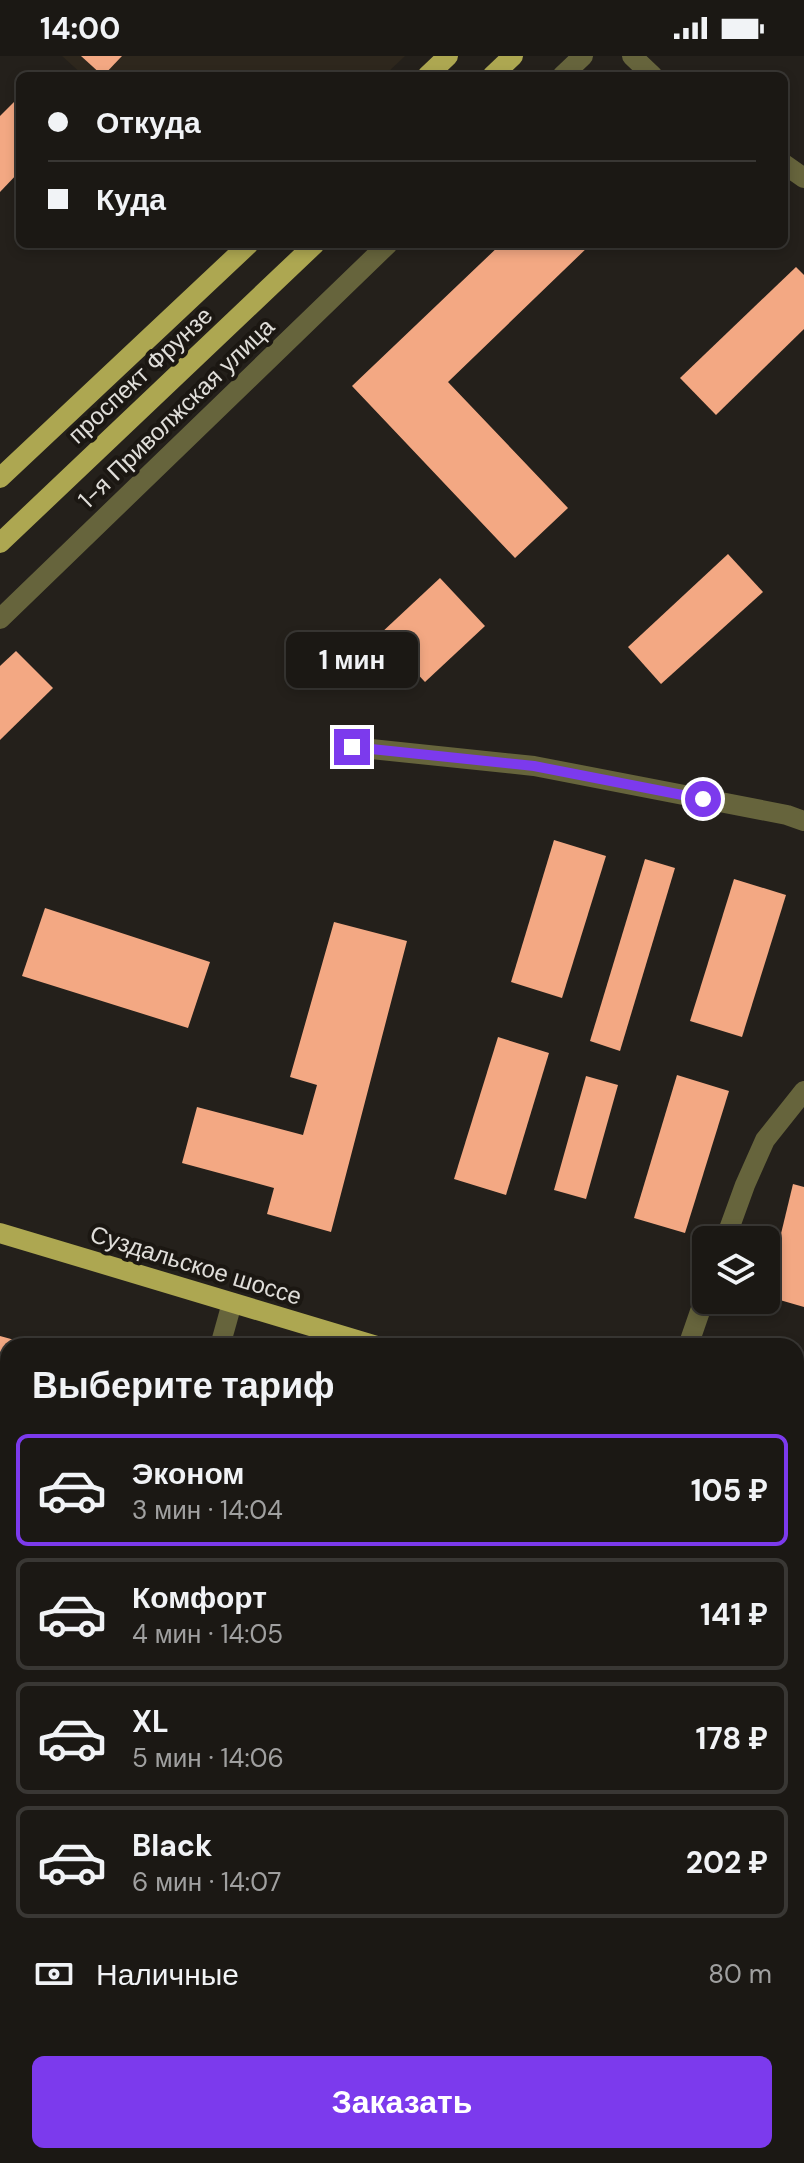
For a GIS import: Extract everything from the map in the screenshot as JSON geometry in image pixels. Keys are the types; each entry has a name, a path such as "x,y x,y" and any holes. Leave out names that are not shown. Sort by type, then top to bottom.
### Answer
{"main road":[{"path":"431,72 448,56"},
{"path":"496,72 513,56"},
{"name":"проспект Фрунзе","path":"0,478 245,248"},
{"name":"проспект Фрунзе","path":"0,543 311,248"},
{"name":"Суздальское шоссе","path":"0,1233 350,1338"}],"street":[{"path":"566,72 583,56"},
{"path":"632,56 649,72"},
{"name":"1-я Приволжская улица","path":"0,619 384,248"},
{"path":"352,747 534,766 787,815 804,821"},
{"path":"730,1226 765,1140 804,1091"},
{"path":"222,1338 232,1303"},
{"path":"691,1338 699,1314"}],"shaded area":[{"path":"62,56 405,56 388,72 80,72"}],"building":[{"path":"81,56 122,56 107,72 99,72"},
{"path":"16,100 16,175 0,192 0,116"},
{"path":"497,248 587,248 448,382 568,508 515,558 352,386"},
{"path":"796,267 804,275 804,329 716,415 680,378"},
{"path":"728,554 763,592 661,684 628,647"},
{"path":"440,578 485,626 425,682 380,634"},
{"path":"16,651 53,688 0,740 0,666"},
{"path":"554,840 606,856 562,998 511,982"},
{"path":"645,859 675,868 620,1051 590,1041"},
{"path":"734,879 786,895 742,1037 690,1021"},
{"path":"45,908 210,962 188,1028 22,976"},
{"path":"334,922 407,941 331,1232 267,1214 274,1188 182,1163 197,1107 303,1135 317,1085 290,1077"},
{"path":"498,1037 549,1053 506,1195 454,1179"},
{"path":"677,1075 729,1091 685,1233 634,1218"},
{"path":"586,1076 618,1085 586,1199 554,1190"},
{"path":"793,1184 804,1187 804,1307 780,1300 780,1238"}],"route":[{"path":"352,747 534,766 703,799"}]}
